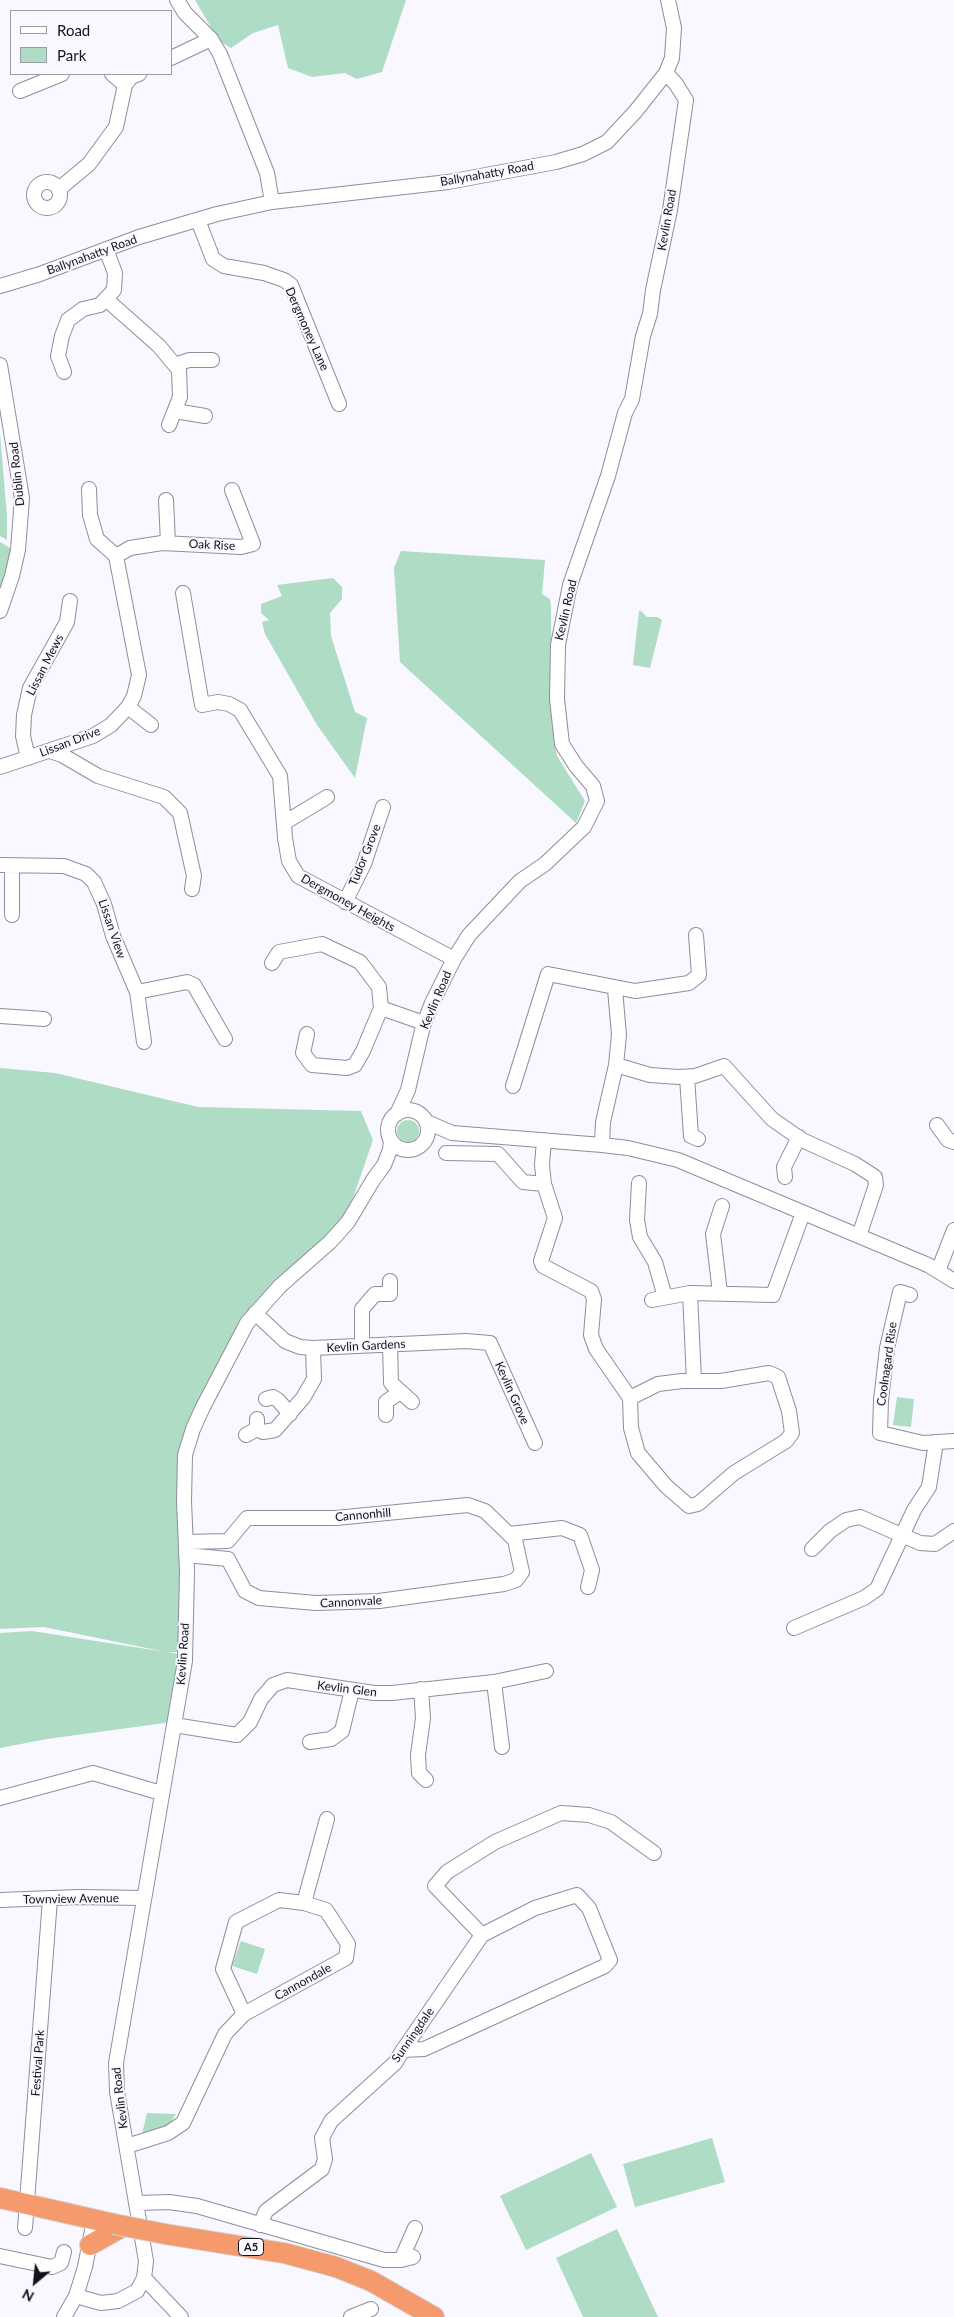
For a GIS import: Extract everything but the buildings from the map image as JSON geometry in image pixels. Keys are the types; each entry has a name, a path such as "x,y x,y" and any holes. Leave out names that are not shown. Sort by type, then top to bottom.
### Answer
{"highway":[{"name":"A5","path":"0,2198 67,2213 111,2226 275,2252 336,2268 371,2281 434,2317"},
{"path":"67,2213 90,2244 111,2226"}],"street":[{"path":"177,0 185,13 211,39 220,54 266,170 272,202"},
{"path":"666,73 672,58 674,28 668,0"},
{"path":"172,58 211,39"},
{"name":"Ballynahatty Road","path":"0,286 40,274 106,249 198,220 272,202 448,182 556,162 583,154 607,142 635,112 666,73"},
{"name":"Kevlin Road","path":"397,1114 408,1090 424,1023 454,960 469,935 520,880 560,851 584,827 597,801 593,786 576,766 562,744 557,699 558,645 570,585 608,476 632,398 643,336 650,314 653,290 670,210 686,100 666,73"},
{"path":"20,90 59,75"},
{"path":"113,75 125,85"},
{"path":"59,189 89,164 116,128 125,85 131,77 136,75"},
{"name":"Dergmoney Lane","path":"198,220 213,259 218,263 224,266 264,273 284,280 291,285 339,404"},
{"path":"64,372 58,356 68,320 83,309 100,305 107,300 114,290 115,273 106,249"},
{"path":"107,300 159,346 179,370 180,398 169,425"},
{"path":"174,365 188,360 212,360"},
{"name":"Dublin Road","path":"0,365 22,498 18,550 12,576 0,611"},
{"path":"175,411 205,416"},
{"path":"89,490 90,515 97,539 116,556"},
{"name":"Oak Rise","path":"116,556 130,548 168,543 240,547 253,544 232,490"},
{"path":"166,500 168,543"},
{"name":"Lissan Drive","path":"0,767 93,736 111,725 128,707 139,675 116,556"},
{"name":"Dergmoney Heights","path":"183,593 202,704 218,702 229,704 240,710 280,776 289,861 298,876 454,960"},
{"name":"Lissan Mews","path":"28,758 23,736 24,715 30,688 47,655 68,622 70,601"},
{"path":"128,707 151,725"},
{"path":"50,751 62,755 98,776 164,797 180,813 194,876 192,889"},
{"path":"284,823 327,797"},
{"name":"Tudor Grove","path":"345,902 364,864 383,807"},
{"path":"6,865 12,915"},
{"name":"Lissan View","path":"6,865 64,866 86,874 94,882 104,904 113,936 137,992 144,1042"},
{"path":"513,1086 548,974 616,989 635,991 689,983 699,975 696,934"},
{"path":"272,963 279,952 322,944 360,962 380,987 381,1008 355,1065 347,1068 312,1065 303,1053 307,1034"},
{"path":"137,992 187,982 194,985 225,1039"},
{"path":"602,1144 603,1122 616,1065 619,1035 616,989"},
{"path":"381,1008 424,1023"},
{"path":"0,1016 44,1019"},
{"path":"616,1065 650,1075 687,1077 724,1066 772,1119 799,1137 855,1164 875,1177 876,1185 859,1236"},
{"path":"687,1077 692,1136 698,1139"},
{"name":"Kevlin Road","path":"408,1090 413,1110"},
{"path":"413,1110 420,1114 426,1122 428,1133 425,1141 418,1148 407,1150 395,1146 391,1140 389,1124 397,1114 413,1110"},
{"path":"426,1122 452,1133 602,1144 678,1160 859,1236 954,1280"},
{"path":"937,1124 948,1140 954,1142"},
{"path":"425,1141 452,1133"},
{"path":"784,1177 784,1167 799,1137"},
{"name":"Kevlin Road","path":"144,2278 146,2261 117,2092 116,2063 142,1898 186,1649 185,1456 193,1429 236,1342 254,1314 280,1286 330,1242 348,1222 372,1180 384,1164 390,1150 391,1140"},
{"path":"544,1140 542,1165 544,1184 555,1218 541,1261 543,1266 591,1291 594,1299 591,1335 596,1349 630,1398 630,1428 638,1453 666,1486 689,1506 698,1504 734,1473 786,1441 792,1433 789,1411 778,1377 769,1373 721,1380 658,1384 630,1398"},
{"name":"Kevlin Road","path":"384,1164 407,1150"},
{"path":"446,1153 498,1154 523,1182 544,1184"},
{"path":"639,1183 637,1220 640,1237 655,1262 658,1299 690,1294 773,1295 778,1286 803,1213"},
{"path":"720,1293 713,1234 722,1206"},
{"path":"938,1271 954,1230"},
{"path":"362,1345 362,1309 375,1294 390,1294 390,1281"},
{"name":"Coolnagard Rise","path":"910,1294 900,1292 887,1348 880,1400 880,1433 923,1442 954,1442"},
{"path":"690,1294 694,1381"},
{"name":"Kevlin Gardens","path":"254,1314 285,1341 300,1347 466,1341 490,1343"},
{"name":"Kevlin Grove","path":"490,1343 535,1443"},
{"path":"390,1344 392,1384 412,1402"},
{"path":"253,1428 263,1432 274,1430 303,1398 314,1379 313,1348"},
{"path":"386,1415 386,1402 400,1392"},
{"path":"266,1399 278,1400 290,1414"},
{"path":"794,1628 864,1598 877,1588 914,1510 929,1487 936,1442"},
{"name":"Cannonhill","path":"186,1549 228,1541 247,1518 336,1518 468,1505 485,1511 509,1534 514,1540 521,1562"},
{"path":"812,1549 830,1531 846,1520 860,1517 920,1543 935,1544 954,1531"},
{"path":"509,1534 562,1528 580,1535 592,1570 588,1587"},
{"name":"Cannonvale","path":"186,1549 228,1559 245,1591 259,1598 316,1603 379,1601 504,1584 520,1577 521,1562"},
{"name":"Kevlin Glen","path":"174,1725 237,1736 250,1722 261,1699 273,1686 287,1680 352,1690 392,1693 494,1682 546,1671"},
{"path":"494,1682 503,1750"},
{"path":"418,1777 418,1755 423,1718 421,1689"},
{"path":"307,1744 331,1739 342,1731 352,1690"},
{"path":"0,1798 93,1773 161,1793"},
{"path":"482,1935 435,1886 447,1872 495,1842 561,1813 589,1815 611,1822 654,1853"},
{"path":"304,1902 327,1819"},
{"name":"Sunningdale","path":"260,2225 266,2211 322,2169 325,2159 322,2138 331,2121 394,2063 482,1935 536,1908 577,1895 589,1908 610,1960 605,1966 424,2049 403,2050"},
{"name":"Festival Park","path":"25,2228 50,1898"},
{"name":"Townview Avenue","path":"0,1900 142,1898"},
{"name":"Cannondale","path":"127,2146 168,2133 183,2123 225,2034 244,2014 346,1958 348,1944 326,1910 304,1902 279,1900 236,1922 223,1969 244,2014"},
{"path":"137,2203 169,2202 197,2206 384,2260 407,2259 415,2228"},
{"path":"64,2317 76,2296 90,2244"},
{"path":"0,2256 52,2267 62,2263 64,2252"},
{"path":"76,2296 101,2303 118,2301 137,2291 144,2278 181,2317"},
{"path":"351,2317 371,2309"}],"green space":[{"path":"195,0 406,0 382,72 357,79 345,73 312,77 288,68 278,25 253,33 231,48 219,41"},
{"path":"0,434 7,516 7,540 0,536"},
{"path":"0,542 12,549 0,597"},
{"path":"401,551 545,560 542,594 550,599 551,606 552,724 557,756 585,801 576,823 400,662 394,568"},
{"path":"333,578 342,587 342,599 330,613 331,636 355,712 367,718 355,778 317,725 265,634 262,622 269,620 261,613 261,604 282,596 277,585"},
{"path":"639,611 647,617 657,617 662,620 650,668 633,665"},
{"path":"0,1068 55,1073 198,1107 361,1111 373,1140 344,1218 278,1282 180,1451 177,1476 182,1543 181,1652 168,1652 183,1655 172,1722 47,1739 0,1748 0,1633 32,1631 166,1652 44,1627 0,1629"},
{"path":"408,1120 418,1127 419,1131 412,1141 408,1142 398,1135 397,1131 404,1121"},
{"path":"897,1397 914,1399 911,1427 893,1425"},
{"path":"241,1941 265,1949 257,1974 232,1966"},
{"path":"147,2113 176,2114 168,2126 142,2134"},
{"path":"712,2138 725,2182 635,2207 623,2164"},
{"path":"591,2153 617,2207 526,2250 500,2196"},
{"path":"617,2229 658,2317 583,2317 556,2258"}]}
